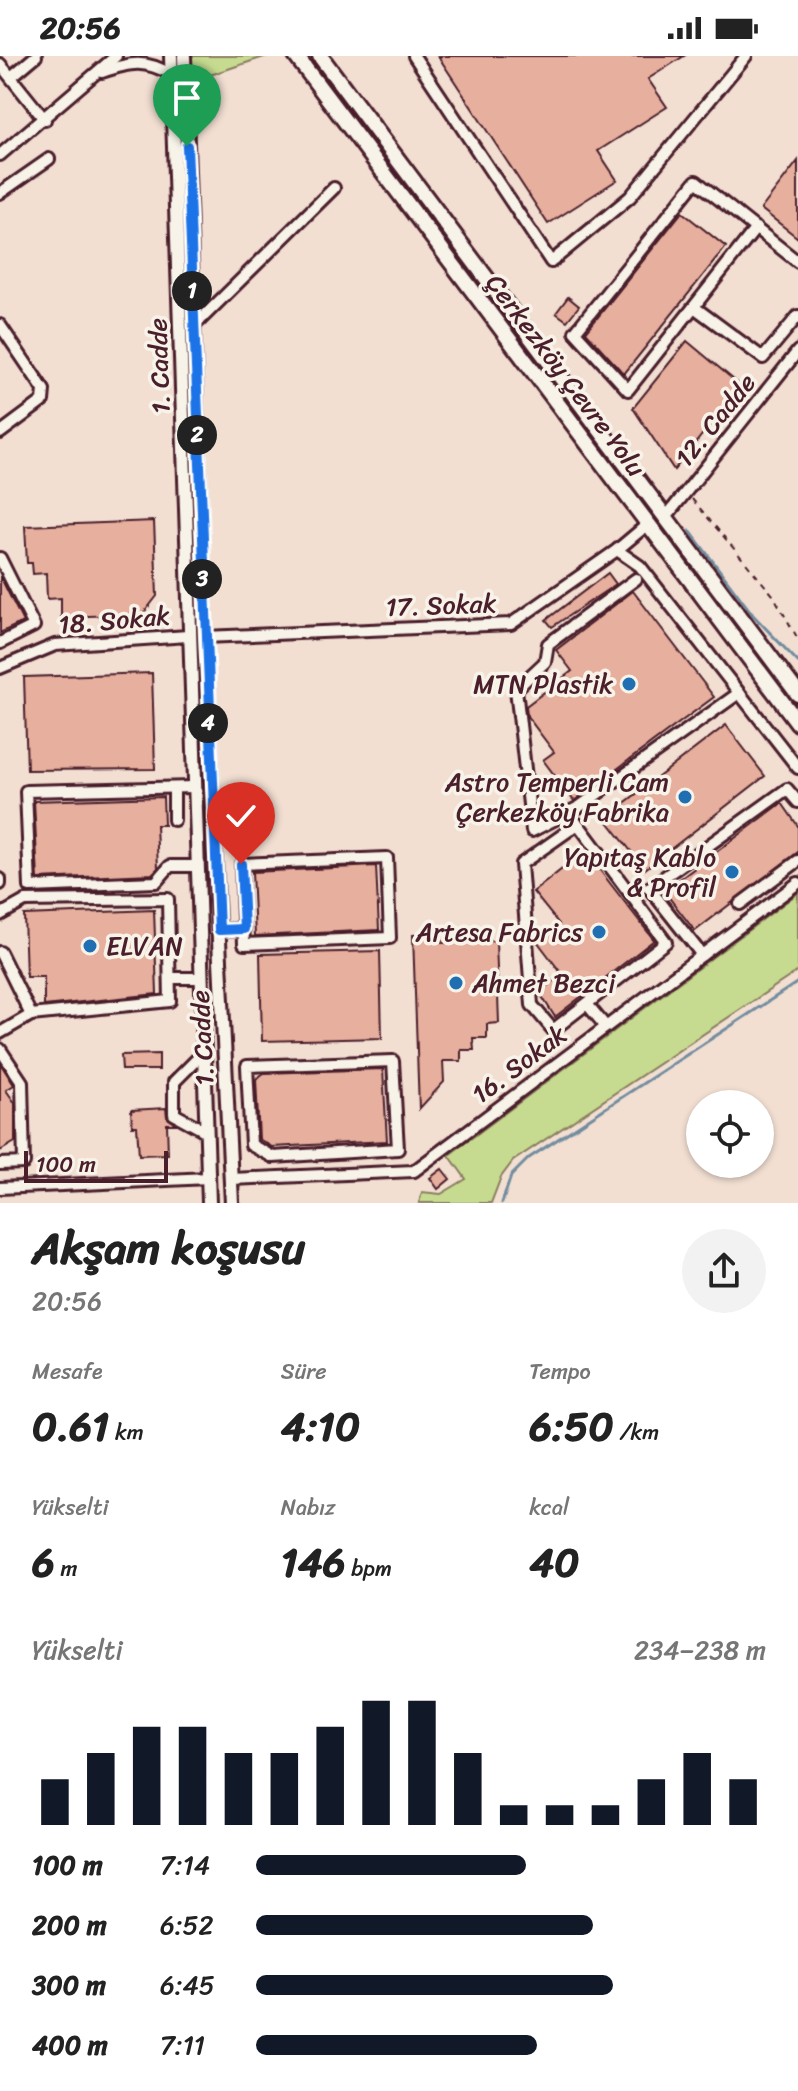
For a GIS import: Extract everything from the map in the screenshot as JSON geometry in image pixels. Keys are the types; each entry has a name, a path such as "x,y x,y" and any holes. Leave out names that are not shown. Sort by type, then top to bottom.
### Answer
{"highway":[{"name":"Çerkezköy Çevre Yolu","path":"296,56 798,723"},
{"path":"320,56 798,694"}],"main road":[{"name":"1. Cadde","path":"171,56 209,1203"},
{"name":"1. Cadde","path":"184,56 204,637 232,1203"}],"street":[{"path":"11,77 36,56"},
{"path":"414,56 551,262 630,197 746,56"},
{"path":"0,155 45,120 114,57"},
{"path":"100,72 134,61 157,66 172,75"},
{"path":"0,64 45,120"},
{"path":"0,193 49,159"},
{"path":"756,228 628,390 575,332 696,181 756,228 798,262"},
{"path":"193,327 334,188"},
{"path":"694,307 763,358 798,316"},
{"path":"0,325 44,390 43,401 0,433"},
{"name":"12. Cadde","path":"666,517 798,351"},
{"name":"17. Sokak","path":"204,637 511,624 617,550 648,524"},
{"path":"617,550 640,566 798,768"},
{"path":"0,558 34,626 0,643"},
{"path":"636,579 548,644 545,662 516,689 532,831 579,807 739,693"},
{"name":"18. Sokak","path":"0,668 55,645 188,636"},
{"path":"194,787 26,791 30,887 156,882 170,866 197,866"},
{"path":"174,788 174,820"},
{"path":"702,955 649,888 787,789 798,802"},
{"path":"578,824 666,942 587,1004 553,1030 532,1005 521,864 578,824"},
{"path":"387,858 390,938 244,944 244,929 241,864 387,858"},
{"path":"740,904 798,861"},
{"name":"16. Sokak","path":"231,1179 414,1171 798,883"},
{"path":"0,915 25,901 168,899 170,978 170,1001 31,1015 0,1033"},
{"path":"219,930 244,929"},
{"path":"0,952 31,1015"},
{"path":"170,978 202,978"},
{"path":"587,1004 606,1027"},
{"path":"0,1049 22,1082 24,1163 0,1164"},
{"path":"205,1051 174,1082 174,1114 207,1132"},
{"path":"393,1061 398,1149 378,1150 273,1157 251,1145 247,1066 393,1061"},
{"path":"378,1150 379,1172"},
{"path":"273,1157 273,1177"},
{"path":"0,1188 208,1178"}],"path":[{"path":"685,492 773,595 798,639"}],"green space":[{"path":"190,56 267,56 189,82"},
{"path":"798,893 798,971 513,1161 501,1177 491,1203 419,1203 422,1192 441,1194 466,1179 449,1155"}],"building":[{"path":"438,56 684,56 648,79 667,107 598,151 617,180 548,224"},
{"path":"798,161 798,238 761,209"},
{"path":"682,212 726,247 624,374 586,332"},
{"path":"568,297 579,306 567,321 556,313"},
{"path":"687,341 741,386 674,470 633,408"},
{"path":"154,521 157,596 143,614 61,617 61,598 47,599 46,573 33,574 32,563 27,563 25,526"},
{"path":"608,573 616,584 552,627 546,620"},
{"path":"0,576 23,622 0,633"},
{"name":"MTN Plastik","path":"633,591 714,697 574,801 543,760 554,752 527,716 526,706 572,671 556,650"},
{"path":"152,673 155,769 27,770 24,677"},
{"name":"Astro Temperli Cam Çerkezköy Fabrika","path":"726,725 765,776 645,869 605,818"},
{"path":"163,797 164,825 156,825 158,868 152,874 38,879 34,801"},
{"name":"Yapıtaş Kablo & Profil","path":"782,803 798,826 798,852 695,931 664,891"},
{"name":"Artesa Fabrics","path":"585,851 654,940 555,1017 539,992 562,974 537,941 559,924 533,892"},
{"path":"376,866 379,930 255,936 252,872"},
{"name":"ELVAN","path":"154,910 157,994 44,1006 44,977 26,977 24,915"},
{"name":"Ahmet Bezci","path":"441,934 442,943 496,941 499,1023 487,1024 487,1038 473,1038 474,1050 461,1050 461,1061 443,1061 444,1082 419,1109 413,935"},
{"path":"380,951 382,1038 262,1041 260,954"},
{"path":"159,1054 159,1070 122,1070 121,1055"},
{"path":"0,1063 14,1085 6,1090 15,1103 15,1142 0,1151"},
{"path":"383,1069 387,1141 272,1147 259,1139 256,1079 264,1073"},
{"path":"166,1108 167,1117 176,1124 167,1124 168,1154 139,1155 137,1126 132,1126 131,1110"},
{"path":"442,1169 450,1179 438,1189 430,1178"}],"waterway":[{"path":"690,531 753,615 798,662"},
{"path":"502,1203 511,1176 529,1158 798,982"}],"place":[{"name":"MTN Plastik","path":"629,684"},
{"name":"Astro Temperli Cam Çerkezköy Fabrika","path":"685,797"},
{"name":"Yapıtaş Kablo & Profil","path":"732,872"},
{"name":"Artesa Fabrics","path":"599,932"},
{"name":"ELVAN","path":"90,946"},
{"name":"Ahmet Bezci","path":"456,983"}],"route":[{"path":"187,146 204,637 219,930 244,929 241,864"}]}
